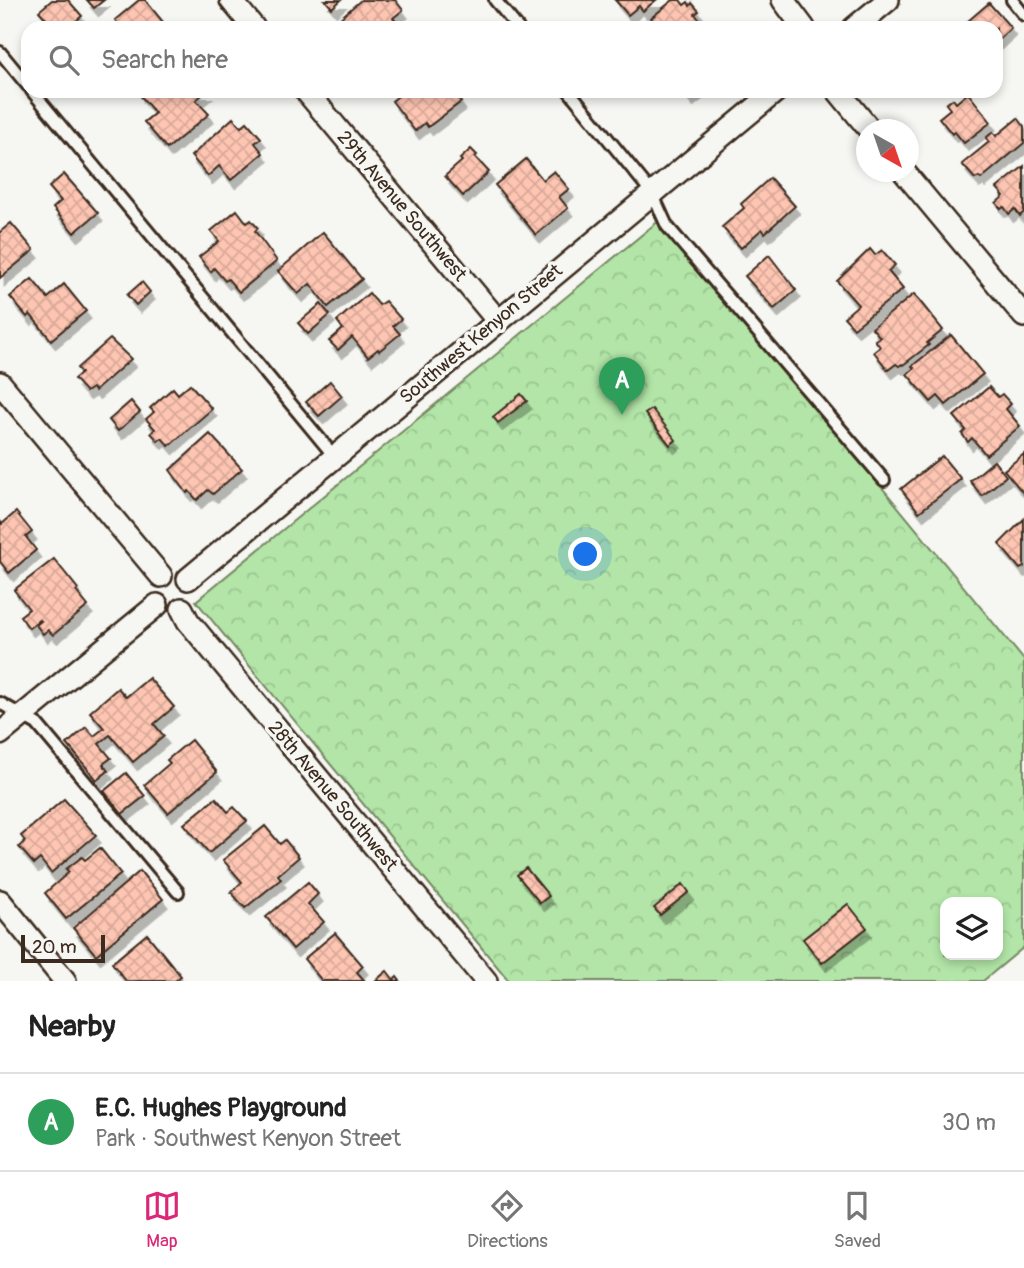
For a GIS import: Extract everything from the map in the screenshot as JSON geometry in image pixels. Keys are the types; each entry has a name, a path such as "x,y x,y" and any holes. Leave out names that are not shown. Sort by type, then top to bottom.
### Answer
{"street":[{"path":"231,0 248,21"},
{"path":"783,0 799,21"},
{"path":"862,21 888,0"},
{"name":"29th Avenue Southwest","path":"312,98 498,321"},
{"name":"Southwest Kenyon Street","path":"188,579 767,98"},
{"path":"844,98 861,119"},
{"path":"912,182 1024,316"},
{"path":"0,383 161,576"},
{"path":"173,572 188,579 192,593 187,606 169,611 157,605 152,592 156,580 173,572"},
{"path":"0,734 157,605"},
{"name":"28th Avenue Southwest","path":"182,609 188,621 486,981"},
{"path":"0,901 65,981"}],"lane":[{"path":"495,0 512,21"},
{"path":"1012,0 1024,15"},
{"path":"0,52 21,78"},
{"path":"38,98 334,456"},
{"path":"575,98 652,193 667,226 884,480"},
{"path":"0,704 37,724 178,892"}],"green space":[{"path":"661,219 1024,660 1024,947 983,981 509,981 196,601"}],"building":[{"path":"52,0 68,0 82,16 76,21 48,21 39,11"},
{"path":"87,0 104,0 94,8"},
{"path":"139,0 145,0 162,21 116,21"},
{"path":"325,0 341,0 332,8"},
{"path":"361,0 395,0 403,10 393,18 396,21 338,20"},
{"path":"615,0 656,0 643,11 639,6 628,15"},
{"path":"673,0 680,0 684,5 688,2 690,6 692,3 699,11 695,14 700,21 653,21 651,18"},
{"path":"989,3 1011,28 1003,35 1003,21 968,21"},
{"path":"142,98 198,98 196,100 209,114 167,149 144,122 155,113"},
{"path":"396,98 458,98 461,102 428,127 425,123 415,131 392,101"},
{"path":"962,98 972,98 991,122 964,143 955,132 952,134 939,118 950,109 946,104 953,99 956,103"},
{"path":"233,118 241,127 247,122 261,138 255,143 263,153 231,180 219,166 208,176 191,156"},
{"path":"1018,118 1024,126 1024,143 981,179 975,179 962,164 989,142 986,138 993,132 996,136"},
{"path":"471,149 489,172 463,196 445,176"},
{"path":"526,159 543,180 554,171 569,189 559,197 568,208 536,235 495,185"},
{"path":"1024,166 1024,212 1020,216 1015,209 1009,214 1004,207 1001,209 996,203 1004,196 997,188"},
{"path":"64,174 98,213 74,233 53,208 61,201 49,187"},
{"path":"770,178 795,206 765,233 762,229 741,248 722,227 744,208 741,204"},
{"path":"237,210 247,223 251,220 258,228 255,231 277,261 239,292 214,268 211,272 199,257 219,241 211,231"},
{"path":"11,223 34,250 0,278 0,232"},
{"path":"323,232 362,279 328,307 310,284 298,294 278,271"},
{"path":"870,249 875,255 882,250 895,265 888,271 903,289 854,328 844,317 858,305 837,281"},
{"path":"769,255 796,290 774,309 745,276"},
{"path":"32,279 48,298 64,284 86,311 51,340 30,314 27,317 10,297"},
{"path":"142,282 150,292 136,305 127,295"},
{"path":"369,293 379,305 385,301 401,319 393,326 400,334 368,357 352,337 338,350 329,341 343,329 337,321"},
{"path":"914,294 943,330 903,365 896,364 888,370 874,352 880,347 875,340 880,337 872,328"},
{"path":"321,304 330,315 308,334 298,323"},
{"path":"951,335 983,374 946,405 938,396 931,402 907,374 914,368 912,366"},
{"path":"110,339 131,359 95,391 92,388 86,392 74,379 81,373 77,368"},
{"path":"330,381 342,396 319,416 306,402"},
{"path":"190,384 212,409 169,446 162,438 158,441 151,433 155,429 146,419 154,412 150,408 173,388 178,394"},
{"path":"989,387 998,397 1002,394 1011,404 1006,409 1020,426 986,455 972,438 968,442 962,434 966,430 954,416"},
{"path":"521,394 527,401 498,423 493,417"},
{"path":"131,401 140,412 118,431 109,420"},
{"path":"652,409 676,440 670,445 645,414"},
{"path":"210,434 242,469 213,494 208,490 197,500 189,491 187,493 170,470"},
{"path":"1024,454 1024,494 1004,470"},
{"path":"942,456 961,479 919,512 901,489"},
{"path":"994,461 1006,476 982,496 970,481"},
{"path":"16,512 32,532 26,537 36,550 9,573 0,562 0,521 2,524"},
{"path":"1024,519 1024,567 1020,569 999,544"},
{"path":"54,559 88,606 53,635 48,630 43,634 36,625 41,621 39,620 29,628 20,616 29,609 14,590"},
{"path":"149,678 174,707 154,724 164,736 133,762 110,735 99,744 111,758 103,764 108,771 97,780 67,744 86,727 94,736 104,728 90,712 118,688 126,697"},
{"path":"191,740 217,772 168,813 144,785 170,763 167,760"},
{"path":"126,773 145,796 122,814 104,791"},
{"path":"216,798 228,812 234,807 247,821 209,853 184,824"},
{"path":"64,799 96,835 51,873 40,859 34,864 19,847 25,841 21,836"},
{"path":"265,826 280,844 285,840 299,857 278,875 281,879 245,908 231,892 242,882 223,860"},
{"path":"100,848 121,874 66,919 45,893 69,872 66,869 82,857 85,860"},
{"path":"526,868 549,896 540,903 517,875"},
{"path":"140,871 163,899 96,955 73,928"},
{"path":"308,882 318,894 308,904 324,922 293,949 266,917"},
{"path":"683,884 689,892 660,915 654,908"},
{"path":"848,904 867,928 822,963 803,939"},
{"path":"335,933 363,966 357,972 365,981 322,981 304,959"},
{"path":"147,934 181,976 175,981 126,981 112,963"},
{"path":"387,971 394,980 397,977 400,981 375,981"}],"place":[{"name":"E.C. Hughes Playground","path":"622,415"}]}
